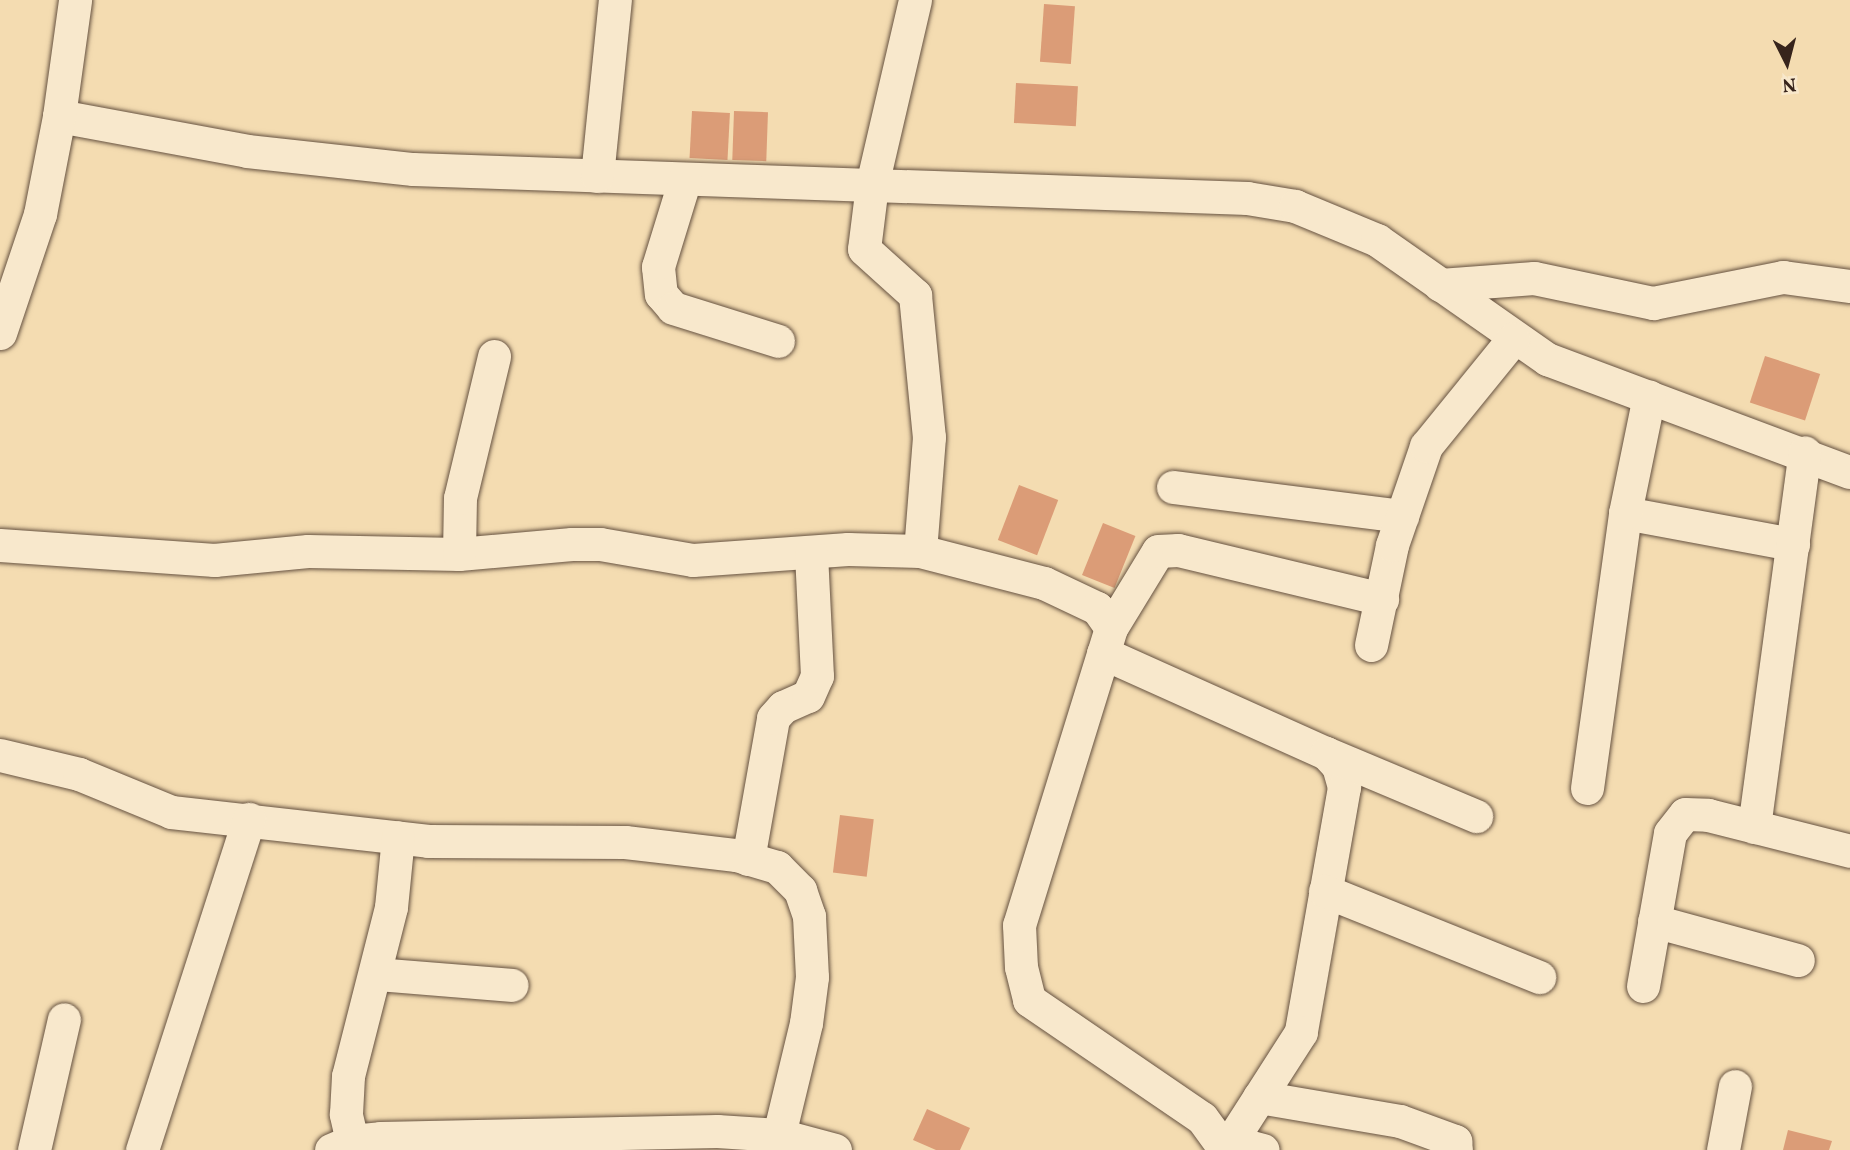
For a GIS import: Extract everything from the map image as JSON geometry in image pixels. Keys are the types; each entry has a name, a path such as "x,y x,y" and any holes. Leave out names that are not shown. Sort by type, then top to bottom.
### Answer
{"street":[{"path":"0,333 25,269 60,116 75,0"},
{"path":"597,176 615,0"},
{"path":"915,0 872,185 864,249 915,295 929,437 920,551"},
{"path":"60,116 247,151 413,169 1247,198 1295,206 1377,240 1513,339 1547,359 1805,452 1850,472"},
{"path":"685,178 658,267 661,294 673,308 778,341"},
{"path":"1440,285 1534,278 1653,303 1783,277 1850,286"},
{"path":"1371,645 1402,516 1426,446 1513,339"},
{"path":"458,554 460,498 494,356"},
{"path":"1587,788 1625,513 1649,396"},
{"path":"1754,827 1805,452"},
{"path":"1173,487 1402,516"},
{"path":"1625,513 1793,544"},
{"path":"0,545 214,560 308,551 458,554 572,544 600,544 693,560 811,553 920,551 1044,583 1097,608 1107,641 1326,754 1476,816"},
{"path":"1263,1150 1226,1144 1202,1118 1029,1000 1023,978 1019,925 1107,641 1158,551 1178,550 1382,599"},
{"path":"748,859 774,718 783,707 808,696 817,676 811,553"},
{"path":"1226,1144 1301,1032 1345,787 1338,766 1326,754"},
{"path":"0,755 79,774 171,812 398,837 480,843 625,842 748,859 777,867 800,890 809,916 812,977 807,1023 779,1135"},
{"path":"1643,986 1675,822 1696,813 1850,851"},
{"path":"142,1150 248,819"},
{"path":"398,837 396,884 376,974 348,1076 342,1146 718,1140 779,1135 835,1150"},
{"path":"1325,891 1539,977"},
{"path":"1654,921 1798,960"},
{"path":"376,974 512,985"},
{"path":"34,1150 64,1018"},
{"path":"1723,1150 1735,1086"},
{"path":"1259,1097 1411,1124 1455,1141 1457,1150"}],"building":[{"path":"1044,4 1075,6 1071,64 1040,62"},
{"path":"1016,83 1078,86 1076,126 1014,123"},
{"path":"692,111 730,113 727,160 690,158"},
{"path":"734,111 768,112 766,161 732,160"},
{"path":"1765,356 1820,374 1805,421 1750,403"},
{"path":"1019,485 1058,500 1037,555 998,540"},
{"path":"1103,523 1135,536 1114,588 1082,575"},
{"path":"840,815 874,819 867,877 833,873"},
{"path":"927,1109 970,1128 960,1150 936,1150 913,1140"},
{"path":"1788,1130 1832,1141 1829,1150 1783,1150"}]}
